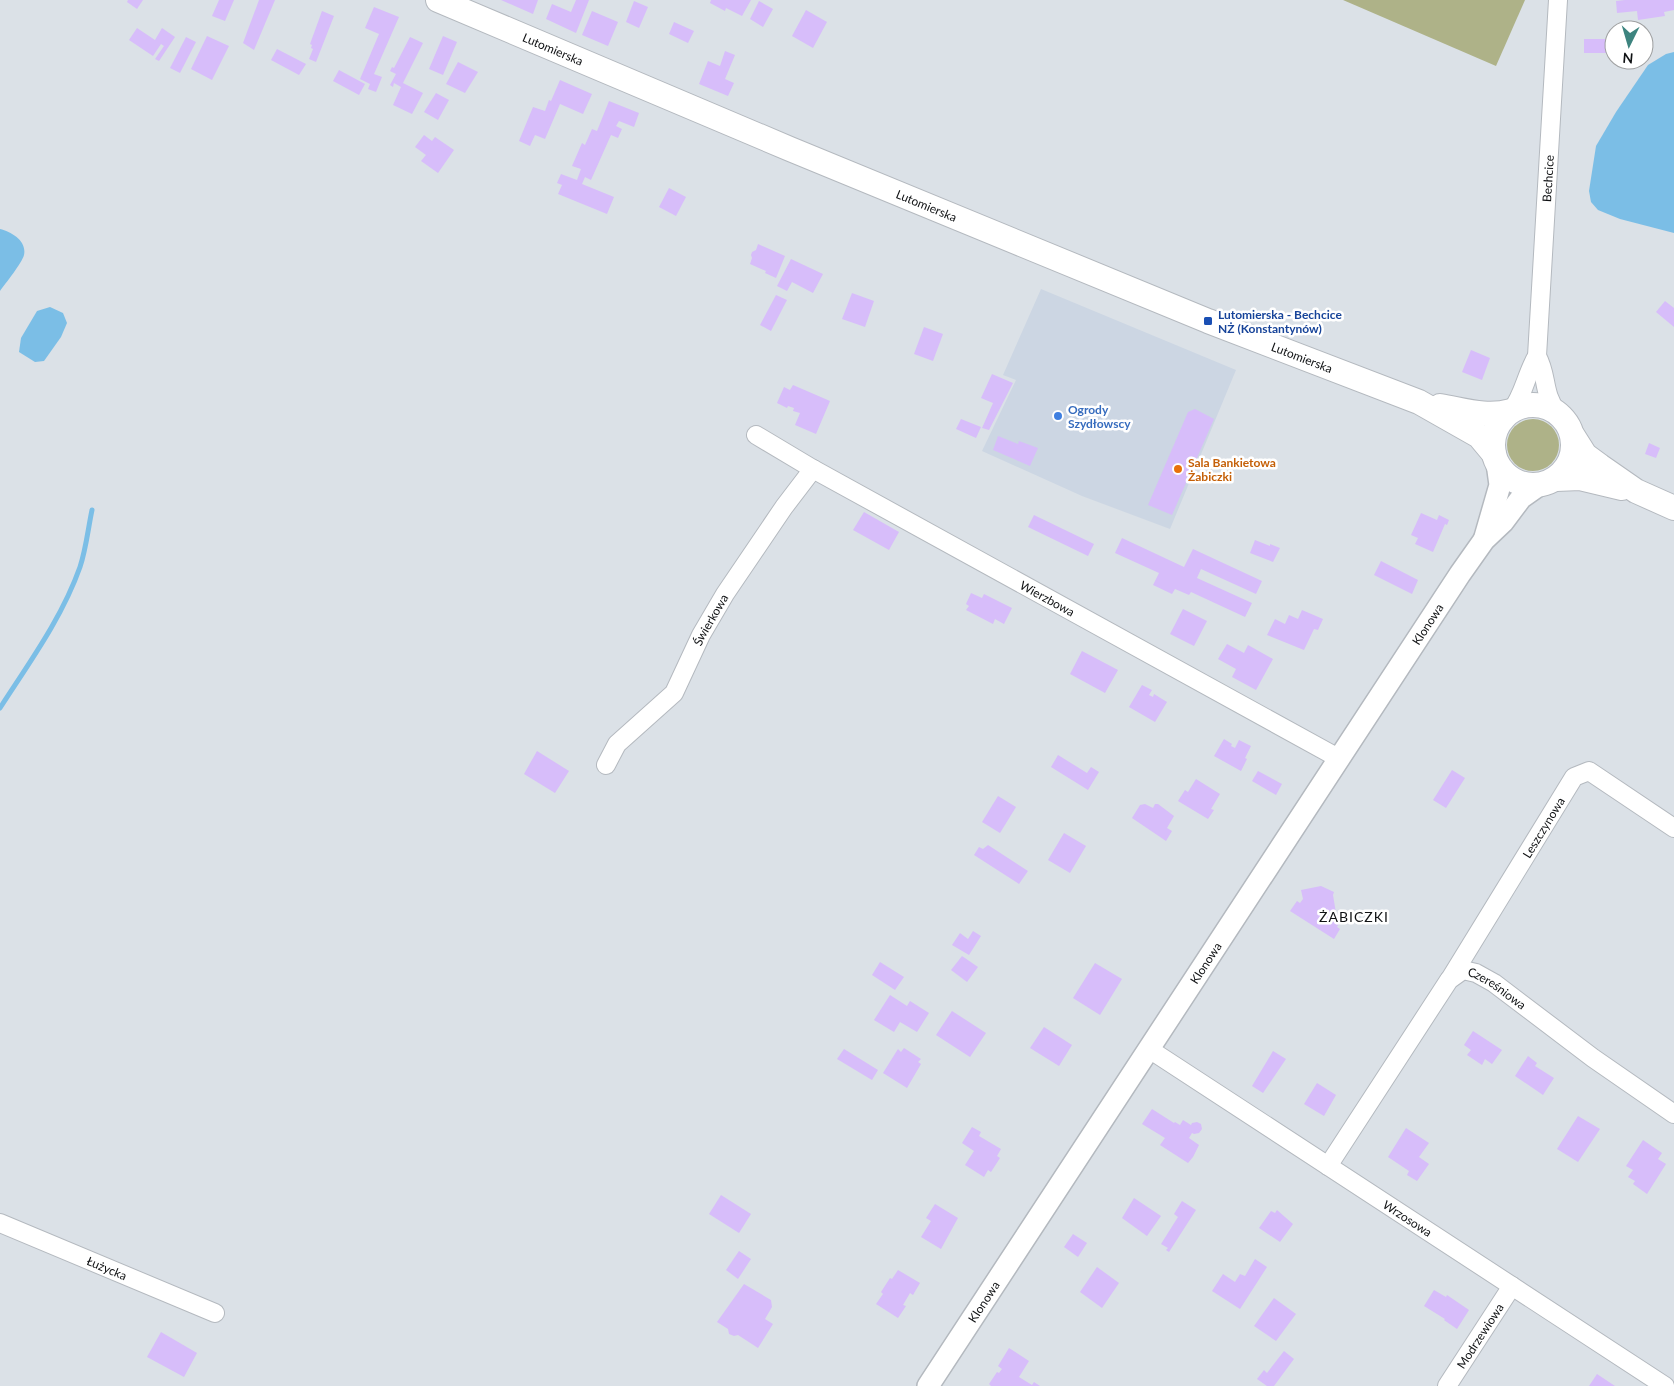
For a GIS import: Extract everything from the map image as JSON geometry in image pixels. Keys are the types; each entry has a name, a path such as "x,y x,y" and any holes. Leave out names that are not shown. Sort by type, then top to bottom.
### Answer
{"main road":[{"name":"Lutomierska","path":"438,0 798,153 1199,317 1419,402 1479,436 1495,459"},
{"name":"Lutomierska","path":"1419,402 1487,415 1498,415 1511,411"},
{"path":"1547,482 1569,464 1574,446 1570,427 1557,412 1539,405 1520,407 1511,411 1498,426 1492,444 1495,459 1510,478 1518,483 1547,482 1580,478 1636,491 1674,508"},
{"path":"1573,436 1585,455 1636,491"}],"street":[{"name":"Bechcice","path":"1511,411 1522,394 1536,356 1558,0"},
{"name":"Bechcice","path":"1536,356 1543,368 1550,402 1557,412"},
{"name":"Wierzbowa","path":"756,435 813,469 1340,759"},
{"name":"Klonowa","path":"1484,540 1500,485 1495,459"},
{"name":"Świerkowa","path":"606,765 617,744 674,693 701,635 725,594 784,507 813,469"},
{"name":"Klonowa","path":"928,1386 1460,574 1484,540 1503,522 1521,498 1547,482"},
{"name":"Leszczynowa","path":"1449,980 1574,777 1589,771 1674,828"},
{"name":"Czereśniowa","path":"1328,1166 1449,980 1463,970 1476,972 1494,983 1593,1058 1674,1114"},
{"name":"Wrzosowa","path":"1149,1049 1665,1386"},
{"name":"Łużycka","path":"0,1223 215,1313"},
{"name":"Modrzewiowa","path":"1448,1386 1512,1286"}],"shaded area":[{"path":"1041,289 1236,370 1170,529 1082,496 982,451 1016,380 1003,375"}],"green space":[{"path":"1343,0 1525,0 1496,66"},
{"path":"1533,419 1543,421 1551,427 1557,435 1559,445 1557,455 1551,463 1543,469 1533,471 1523,469 1515,463 1509,455 1507,445 1509,435 1515,427 1523,421"}],"water":[{"path":"1674,52 1674,233 1620,219 1598,210 1591,202 1589,191 1596,146 1645,70 1654,70 1654,61 1666,54"},
{"path":"0,229 9,232 21,241 24,255 0,291"},
{"path":"50,307 63,313 67,323 61,337 44,361 35,362 19,352 21,338 37,311"}],"building":[{"path":"128,0 143,0 137,9 127,2"},
{"path":"219,0 234,0 225,21 212,16"},
{"path":"259,0 275,0 254,50 243,43"},
{"path":"501,0 538,0 533,14"},
{"path":"576,0 589,0 576,33 546,19 552,4 571,12"},
{"path":"711,0 751,0 742,16 726,8 725,11 710,3"},
{"path":"1674,0 1674,10 1664,12 1665,16 1638,20 1637,11 1617,13 1616,1"},
{"path":"634,1 648,7 639,28 626,22"},
{"path":"759,1 773,9 763,27 750,19"},
{"path":"374,7 399,17 374,74 382,77 376,92 368,89 370,84 360,79 379,34 365,28"},
{"path":"806,10 827,22 813,48 792,36"},
{"path":"322,11 334,16 316,62 309,59 313,49 310,44"},
{"path":"592,11 618,22 608,46 582,35"},
{"path":"674,22 694,31 688,43 669,34"},
{"path":"137,28 155,40 162,28 175,37 159,61 155,59 164,46 161,44 153,56 129,40"},
{"path":"207,36 229,46 212,80 191,69"},
{"path":"443,36 457,42 443,75 429,69"},
{"path":"186,37 196,42 180,73 170,68"},
{"path":"410,37 423,43 403,83 423,93 412,114 393,105 401,87 394,83 393,87 390,85 396,74 390,71 392,67 394,68"},
{"path":"1584,39 1604,39 1604,53 1584,53"},
{"path":"277,49 306,64 299,75 271,60"},
{"path":"725,51 735,55 725,79 734,83 728,96 699,84 708,61 720,66"},
{"path":"458,62 478,72 465,93 446,84"},
{"path":"339,70 365,84 359,95 333,81"},
{"path":"560,80 592,94 583,114 560,104 545,139 535,135 530,146 519,141 533,107 545,111"},
{"path":"436,93 449,100 438,120 424,112"},
{"path":"609,101 639,113 634,127 619,121 616,126 622,129 618,138 611,135 591,180 585,177 582,184 614,197 607,214 558,194 562,185 557,183 561,174 577,180 581,169 572,166 582,143 585,145 592,129 597,131"},
{"path":"424,135 432,141 435,137 454,150 438,173 421,161 426,155 415,147"},
{"path":"669,188 686,197 676,216 659,207"},
{"path":"758,244 785,256 776,278 750,264 752,252 756,250"},
{"path":"791,259 823,274 813,293 792,282 787,291 777,286"},
{"path":"852,293 874,301 865,327 842,319"},
{"path":"776,295 787,300 771,331 760,325"},
{"path":"1665,301 1674,308 1674,327 1656,312"},
{"path":"924,327 943,334 933,361 914,354"},
{"path":"1471,350 1490,358 1482,380 1462,372"},
{"path":"992,374 1013,383 989,430 982,428 993,403 981,398"},
{"path":"793,385 830,401 816,434 795,425 800,413 793,411 794,408 788,406 787,408 777,403 784,387 790,390"},
{"name":"Sala Bankietowa Żabiczki","path":"1195,409 1214,419 1172,515 1148,505 1188,412"},
{"path":"961,419 981,427 976,438 956,429"},
{"path":"998,436 1018,444 1019,441 1038,448 1030,466 993,450"},
{"path":"1649,443 1660,448 1656,458 1645,454"},
{"path":"864,512 899,532 889,550 853,530"},
{"path":"1421,513 1437,520 1439,515 1449,520 1447,525 1445,524 1433,552 1415,544 1418,538 1411,535"},
{"path":"1034,515 1094,544 1088,556 1028,527"},
{"path":"1122,538 1184,567 1193,549 1262,581 1256,594 1201,569 1197,578 1252,603 1245,617 1191,592 1189,595 1175,589 1172,594 1153,585 1159,573 1115,553"},
{"path":"1255,540 1280,548 1273,562 1250,553"},
{"path":"1381,561 1418,580 1412,594 1374,575"},
{"path":"971,593 982,598 984,594 1012,608 1004,624 995,619 993,624 966,610 969,606 966,604"},
{"path":"1183,609 1207,621 1194,646 1170,634"},
{"path":"1302,610 1323,619 1318,630 1314,629 1304,650 1267,635 1275,619 1285,624 1289,615 1298,619"},
{"path":"1227,644 1244,653 1248,645 1273,659 1256,690 1232,677 1236,669 1218,659"},
{"path":"1082,651 1118,670 1105,693 1070,674"},
{"path":"1142,685 1152,690 1149,695 1153,697 1154,694 1167,702 1155,722 1129,707"},
{"path":"1224,739 1235,748 1239,740 1251,746 1241,771 1214,756"},
{"path":"537,751 569,771 555,793 524,774"},
{"path":"1058,755 1087,773 1091,767 1099,772 1088,790 1051,767"},
{"path":"1452,770 1465,778 1446,808 1433,800"},
{"path":"1258,771 1282,784 1276,795 1252,781"},
{"path":"1196,779 1220,794 1211,809 1214,810 1208,819 1178,801 1185,790 1188,792"},
{"path":"998,796 1016,807 1000,833 982,822"},
{"path":"1145,804 1153,808 1155,804 1158,804 1174,816 1167,828 1172,831 1166,841 1132,818 1140,805"},
{"path":"1064,833 1086,846 1070,873 1048,860"},
{"path":"988,845 1028,871 1019,884 974,855 979,847 983,849"},
{"path":"1321,886 1334,892 1336,913 1343,917 1337,927 1340,929 1334,939 1290,911 1297,901 1300,903 1303,899 1301,890"},
{"path":"973,931 981,936 969,955 952,945 960,933 968,939"},
{"path":"962,956 978,967 967,982 951,970"},
{"path":"880,962 904,977 895,990 872,975"},
{"path":"1095,963 1122,979 1100,1015 1073,998"},
{"path":"890,995 907,1006 910,1001 929,1013 917,1032 900,1022 894,1032 874,1020"},
{"path":"952,1011 986,1033 970,1057 936,1035"},
{"path":"1044,1027 1072,1045 1059,1066 1030,1048"},
{"path":"1473,1031 1502,1050 1492,1064 1485,1059 1482,1065 1467,1055 1471,1050 1464,1045"},
{"path":"904,1048 921,1059 918,1062 921,1064 907,1088 883,1073 898,1049 901,1052"},
{"path":"844,1049 878,1070 872,1080 837,1059"},
{"path":"1273,1051 1286,1059 1263,1093 1252,1086"},
{"path":"1528,1056 1537,1063 1535,1066 1554,1078 1543,1095 1515,1076"},
{"path":"1317,1083 1336,1095 1324,1116 1304,1104"},
{"path":"1152,1109 1180,1125 1183,1120 1191,1125 1197,1122 1201,1124 1202,1129 1199,1133 1192,1133 1189,1138 1199,1145 1188,1163 1160,1145 1165,1138 1142,1124"},
{"path":"1578,1116 1600,1129 1578,1162 1557,1149"},
{"path":"972,1127 981,1132 979,1136 1001,1149 997,1156 1000,1158 991,1172 988,1170 984,1177 965,1165 974,1151 962,1143"},
{"path":"1406,1128 1429,1143 1419,1157 1429,1164 1417,1181 1407,1175 1409,1171 1388,1157"},
{"path":"1643,1140 1662,1153 1658,1159 1666,1164 1647,1194 1633,1184 1635,1181 1628,1177 1633,1170 1626,1166"},
{"path":"721,1195 751,1214 739,1233 709,1214"},
{"path":"1134,1198 1161,1216 1147,1236 1122,1218"},
{"path":"1182,1201 1196,1210 1169,1252 1166,1250 1168,1248 1161,1244 1178,1217 1174,1214"},
{"path":"935,1204 958,1218 941,1249 921,1237 931,1221 926,1218"},
{"path":"1277,1210 1293,1224 1280,1242 1259,1228 1271,1211 1275,1213"},
{"path":"1073,1234 1087,1243 1078,1257 1064,1247"},
{"path":"739,1251 751,1259 738,1279 726,1270"},
{"path":"1255,1259 1267,1267 1240,1309 1212,1291 1223,1274 1235,1282 1240,1274 1245,1276"},
{"path":"1097,1267 1119,1283 1102,1308 1080,1292"},
{"path":"898,1270 920,1283 913,1295 910,1293 903,1305 906,1306 898,1318 876,1304 890,1278 892,1279"},
{"path":"744,1284 771,1300 772,1307 765,1319 773,1324 758,1348 738,1335 729,1334 728,1329 717,1322"},
{"path":"1434,1290 1446,1297 1447,1295 1469,1310 1457,1329 1424,1306"},
{"path":"1274,1298 1296,1314 1276,1341 1254,1326"},
{"path":"161,1332 197,1353 184,1377 147,1357"},
{"path":"1009,1348 1029,1361 1019,1377 1032,1385 1034,1382 1040,1386 991,1386 989,1384 997,1372 999,1373 1002,1369 998,1366"},
{"path":"1284,1351 1294,1359 1274,1386 1267,1386 1257,1379 1264,1370 1267,1373"},
{"path":"1597,1374 1615,1386 1589,1386"}],"waterway":[{"path":"0,708 44,640 73,586 82,560 92,510"}],"place":[{"name":"Lutomierska - Bechcice NŻ (Konstantynów)","path":"1208,321"},
{"name":"Ogrody Szydłowscy","path":"1058,416"},
{"name":"Sala Bankietowa Żabiczki","path":"1178,469"}],"district":[{"name":"ŻABICZKI","path":"1354,916"}]}
